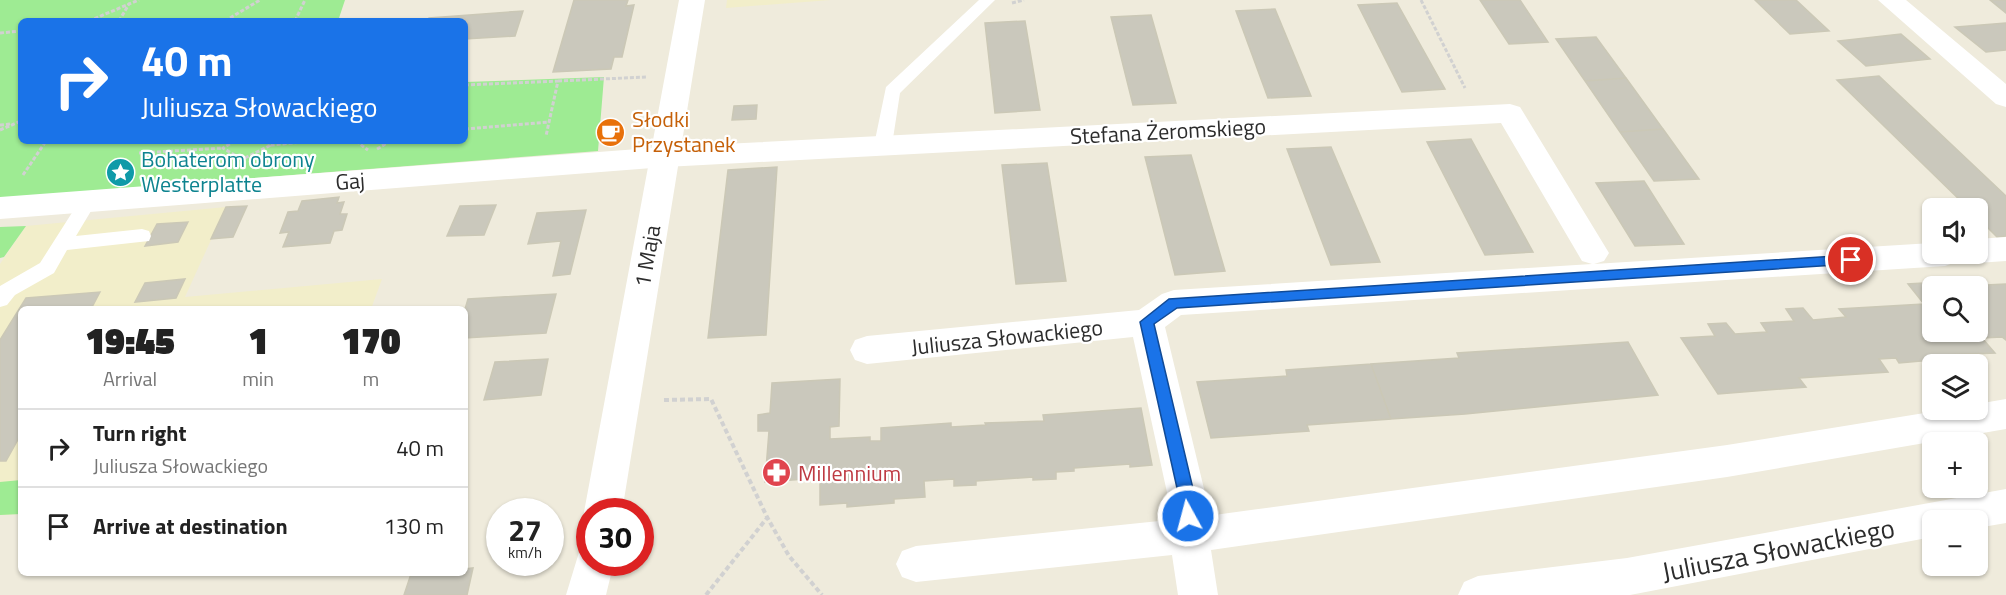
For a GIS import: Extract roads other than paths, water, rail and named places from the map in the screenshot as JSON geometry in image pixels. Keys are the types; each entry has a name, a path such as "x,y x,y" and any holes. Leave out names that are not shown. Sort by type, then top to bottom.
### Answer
{"street":[{"name":"1 Maja","path":"605,498 692,0"},
{"path":"1891,0 2006,98"},
{"name":"Stefana Żeromskiego","path":"665,157 1510,113 1593,253"},
{"name":"Gaj","path":"0,208 665,157"},
{"path":"1988,250 2006,249"},
{"name":"Juliusza Słowackiego","path":"867,350 1086,330 1147,322 1174,303 1922,255"},
{"path":"1147,322 1187,497 1189,536 1198,595"},
{"path":"916,564 1189,536 1726,461 2006,414"},
{"name":"Juliusza Słowackiego","path":"1478,595 1633,586 2006,506"}],"lane":[{"path":"883,145 892,91 988,0"},
{"path":"0,300 8,290 47,268 88,201"},
{"path":"62,244 142,236"}],"place":[{"name":"Słodki Przystanek","path":"611,132"},
{"name":"Bohaterom obrony Westerplatte","path":"120,172"},
{"name":"Millennium","path":"777,473"}]}
